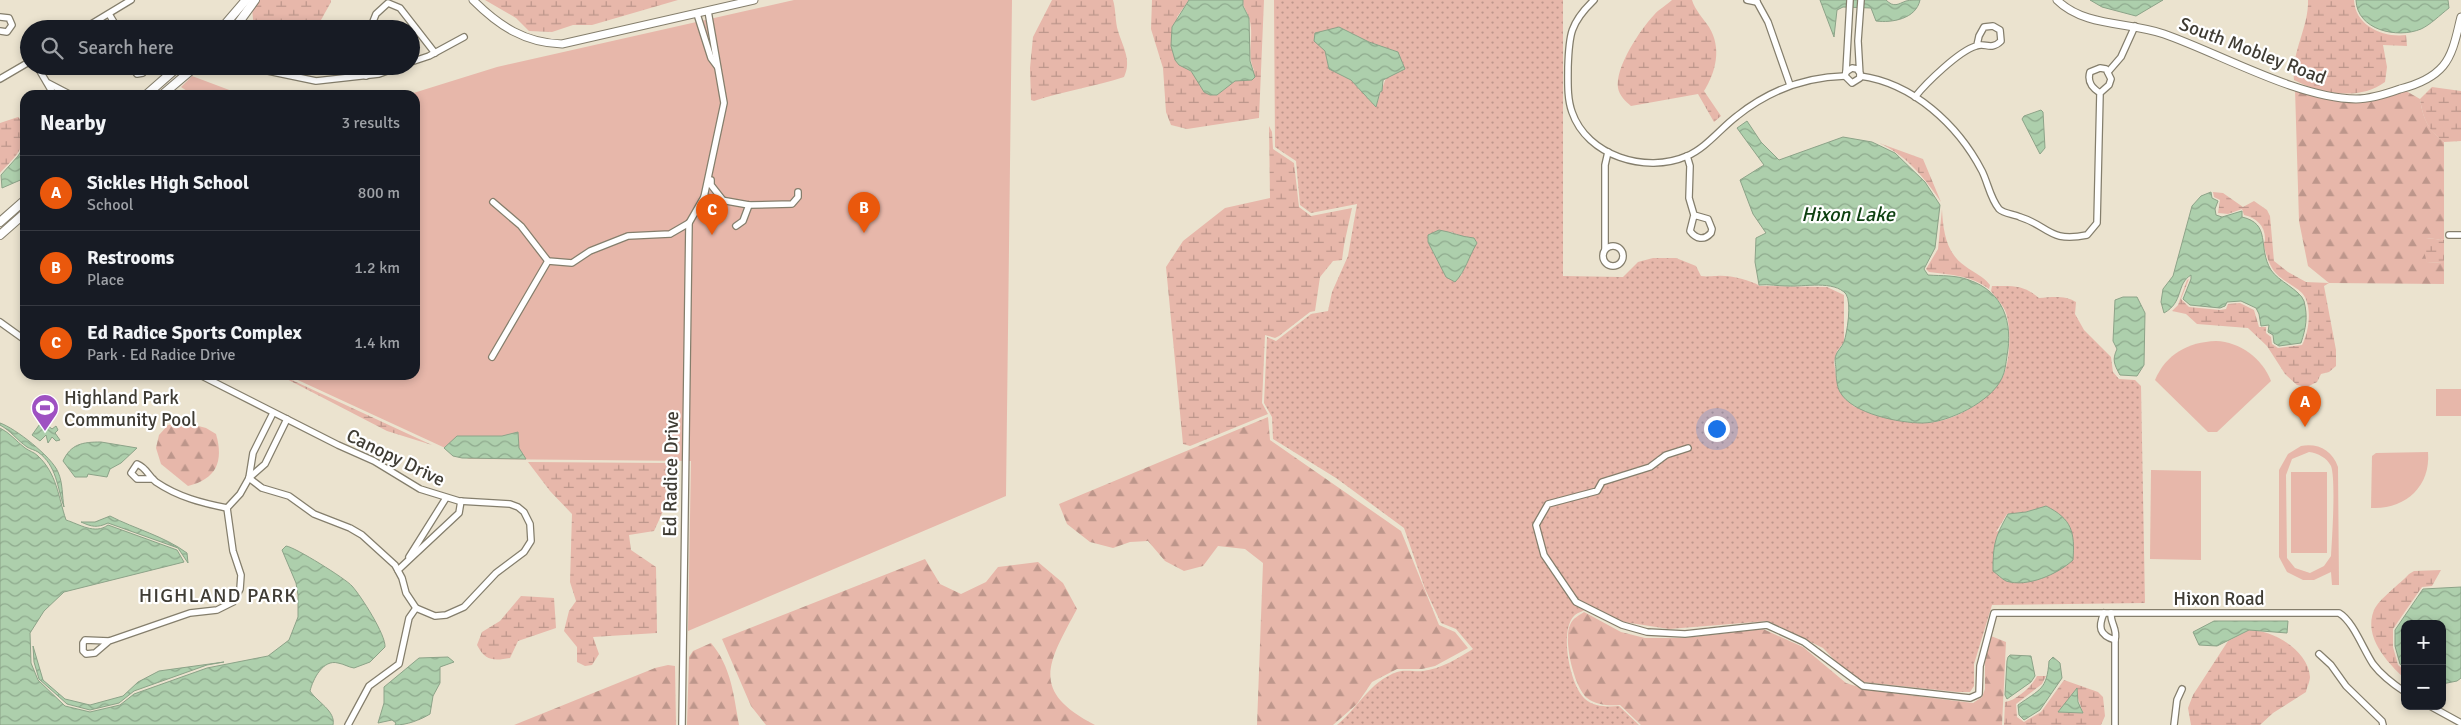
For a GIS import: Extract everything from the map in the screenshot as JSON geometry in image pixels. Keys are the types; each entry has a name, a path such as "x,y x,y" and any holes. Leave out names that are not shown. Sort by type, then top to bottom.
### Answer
{"main road":[{"path":"228,20 246,0"},
{"path":"241,20 255,0"},
{"path":"152,90 169,75"},
{"path":"179,75 181,79"},
{"path":"168,90 186,75"},
{"path":"0,222 20,204"},
{"path":"2,233 20,217"},
{"path":"2,233 20,223"}],"street":[{"path":"99,20 131,0"},
{"path":"473,0 506,28 526,38 546,43 575,42 754,0"},
{"path":"1594,0 1581,12 1573,25 1569,38 1568,94 1572,113 1582,132 1597,147 1625,159 1655,164 1687,156 1751,105 1790,85 1846,74 1854,68 1860,74 1892,85 1915,97 1946,122 1962,140 1983,172 1992,199 2001,210 2021,217 2054,236 2088,235 2098,222 2100,94 2089,81 2090,72 2100,68 2108,72 2111,79 2109,85 2100,94"},
{"path":"1747,0 1758,1 1768,22 1790,85"},
{"name":"South Mobley Road","path":"2057,0 2078,14 2163,33 2320,95 2358,99 2378,96 2414,86 2432,76 2444,64 2448,56 2461,16"},
{"path":"1850,1 1861,1 1858,41 1860,74 1857,82 1852,82 1846,74 1850,1"},
{"path":"374,20 386,2 400,8 409,20"},
{"name":"Ed Radice Drive","path":"682,725 689,223 704,197 711,172 724,103 708,11"},
{"path":"109,14 113,20"},
{"path":"697,14 711,58 717,66"},
{"path":"0,17 9,18 12,25 8,32 0,31"},
{"path":"1915,97 1932,77 1964,52 1977,45 1997,46 2001,41 2000,30 1993,26 1984,27 1977,45"},
{"path":"2108,72 2121,57 2135,26"},
{"path":"420,34 435,53"},
{"path":"420,59 435,53 464,37"},
{"path":"0,79 20,67"},
{"path":"43,75 52,90"},
{"path":"280,75 316,81 372,75"},
{"path":"48,83 61,90"},
{"path":"1605,250 1605,165 1608,152"},
{"path":"1687,156 1690,166 1689,198 1694,215 1690,231 1699,239 1704,239 1711,233 1711,224 1708,219 1694,215"},
{"path":"711,172 711,185 717,196 724,200"},
{"path":"704,197 748,204 792,204 798,197 798,192"},
{"path":"493,202 521,226 548,261 572,263 590,251 628,236 670,234 689,223"},
{"path":"736,226 743,221 748,204"},
{"path":"2449,235 2461,235"},
{"path":"492,357 548,261"},
{"path":"0,322 20,336"},
{"name":"Canopy Drive","path":"210,380 338,445 374,461 420,489 461,502 510,504 518,506 524,512 530,524 531,541 524,552 496,573 457,612 446,616 435,616 416,608"},
{"path":"249,478 253,453 273,412"},
{"path":"227,508 240,494 249,478 265,464 287,419"},
{"name":"Hixon Road","path":"1688,448 1666,455 1650,468 1602,482 1596,491 1548,504 1536,525 1544,555 1576,602 1622,625 1647,632 1685,634 1768,625 1804,642 1863,686 1970,698 1979,694 1980,666 1994,612 2339,613 2351,623 2360,644 2374,666 2386,679 2401,689"},
{"path":"249,478 262,488 288,496 314,514 350,528 385,555 398,570 406,593 416,608 409,618 399,664 369,686 348,725"},
{"path":"153,479 175,493 193,500 227,508"},
{"path":"408,559 446,498"},
{"path":"398,570 459,513 461,502"},
{"path":"109,641 190,613 218,610 233,602 240,589 241,574 233,551 227,508"},
{"path":"2104,613 2100,624 2100,631 2105,636 2115,640"},
{"path":"2111,613 2110,619 2116,630 2115,725"},
{"path":"2319,654 2331,665 2352,693 2382,721 2383,725"},
{"path":"2174,725 2177,700 2182,689"},
{"path":"2437,710 2461,723"}],"green space":[{"path":"259,0 331,0 321,20 253,20 252,9"},
{"path":"485,0 678,0 592,25 573,25 552,32 529,31 516,18"},
{"path":"794,0 1012,0 1006,496 688,631 691,461 469,459 298,380 420,380 420,91 497,67"},
{"path":"1052,0 1113,0 1117,27 1127,60 1124,77 1034,101 1031,100 1030,68 1033,37"},
{"path":"1152,0 1189,0 1177,17 1179,65 1191,72 1204,92 1217,95 1235,81 1245,80 1254,70 1251,57 1251,24 1243,0 1264,0 1259,118 1187,129 1171,125 1166,112 1163,68 1151,29"},
{"path":"1274,0 1563,0 1563,276 1623,277 1638,262 1653,258 1676,258 1696,266 1701,276 1733,277 1760,286 1827,287 1844,295 1844,342 1837,351 1834,362 1836,376 1853,406 1887,418 1913,423 1934,422 1956,416 1986,397 2001,380 2008,357 2009,328 2005,310 1991,291 1992,286 2017,287 2028,290 2039,298 2063,297 2076,302 2075,314 2084,330 2111,357 2113,372 2119,379 2135,380 2141,386 2145,603 1992,605 1974,664 1974,686 1970,692 1863,682 1845,671 1823,648 1768,621 1669,629 1624,622 1591,607 1574,616 1567,633 1568,658 1575,683 1589,702 1601,706 1619,706 1639,725 1337,725 1372,688 1387,676 1400,671 1423,671 1436,668 1473,649 1456,629 1441,623 1425,589 1404,528 1336,478 1273,439 1272,417 1264,403 1267,337 1276,341 1311,314 1328,311 1332,292 1348,256 1357,204 1311,213 1300,205 1296,161 1275,147","holes":["1339,27 1369,42 1398,52 1385,80 1376,107 1351,80 1329,69 1325,51","1452,232 1460,237 1474,238 1477,243 1468,257 1461,276 1435,256 1428,242","2046,506 1996,532 2007,514 2026,512"]},
{"path":"1672,0 1692,0 1713,35 1716,60 1712,76 1704,91 1721,116 1714,122 1698,94 1631,106 1619,91 1618,79 1620,70 1630,49 1648,22"},
{"path":"2308,0 2354,0 2359,17 2372,28 2389,34 2406,35 2407,46 2383,45 2387,67 2385,82 2364,92 2340,93 2316,89 2294,80 2295,59 2306,20"},
{"path":"192,76 229,90 186,90 181,87"},
{"path":"2432,87 2461,91 2461,141 2444,142 2427,124 2420,99"},
{"path":"2295,89 2338,100 2362,100 2406,91 2420,99 2427,123 2444,142 2444,240 2426,238 2427,263 2444,262 2444,284 2329,283 2308,266 2299,221"},
{"path":"18,117 20,119 20,149 0,173 0,123"},
{"path":"1269,126 1272,132 1273,149 1294,163 1299,207 1311,216 1352,208 1342,260 1333,261 1320,277 1315,311 1310,312 1275,338 1265,335 1262,403 1268,414 1190,446 1183,444 1166,267 1183,241 1225,208 1270,198"},
{"path":"1879,143 1923,159 1941,202 1928,184 1906,160"},
{"path":"2213,192 2223,193 2243,207 2254,201 2267,210 2270,216 2274,261 2288,272 2306,282 2329,283 2324,286 2336,350 2336,366 2329,372 2321,374 2317,382 2307,387 2297,385 2285,374 2267,346 2248,328 2197,324 2186,314 2172,311 2178,305 2189,279 2181,299 2189,307 2220,310 2226,309 2228,304 2240,303 2254,310 2259,327 2266,327 2266,333 2271,337 2272,344 2278,348 2302,345 2304,340 2309,319 2308,304 2302,293 2278,276 2272,268 2264,244 2265,234 2262,226 2256,220 2244,215 2242,209 2228,214 2218,213 2220,200 2214,197"},
{"path":"1942,209 1947,241 1954,255 1965,266 1981,276 1990,285 1989,289 1968,278 1929,272 1926,269 1938,249"},
{"path":"2426,238 2444,240 2444,262 2427,263 2424,251"},
{"path":"2216,341 2233,344 2256,358 2271,381 2217,432 2208,432 2155,380 2165,363 2179,351 2196,344"},
{"path":"289,380 432,445 387,431"},
{"path":"2436,389 2461,389 2461,416 2436,416"},
{"path":"1268,417 1270,440 1401,531 1439,625 1455,632 1468,648 1435,666 1422,669 1397,669 1372,682 1357,704 1333,725 1257,725 1263,563 1245,549 1218,546 1203,566 1184,571 1165,561 1148,541 1130,542 1113,548 1090,542 1067,524 1059,504"},
{"path":"183,422 206,428 216,434 219,453 216,468 211,474 198,483 188,486 161,464 156,448 159,435 168,425"},
{"path":"2301,446 2319,447 2332,456 2338,467 2339,585 2332,585 2331,572 2314,580 2303,580 2287,572 2279,557 2279,470 2288,454","holes":["2309,452 2325,458 2329,463 2333,483 2331,556 2324,566 2310,573 2295,568 2287,558 2286,475 2292,459"]},
{"path":"2428,452 2428,465 2425,476 2413,494 2394,505 2383,508 2371,508 2372,456 2376,453"},
{"path":"528,462 667,463 665,507 654,531 629,535 631,550 656,567 657,633 593,637 599,654 592,665 585,666 577,662 577,647 564,631 569,611 576,601 570,582 572,514 550,491"},
{"path":"2151,470 2201,471 2201,560 2150,559"},
{"path":"2291,472 2327,472 2327,553 2291,553"},
{"path":"925,559 940,584 961,594 986,582 998,567 1038,562 1063,583 1077,609 1058,645 1053,660 1050,674 1053,688 1060,700 1074,712 1095,725 766,725 751,706 722,639"},
{"path":"2441,570 2432,586 2422,587 2393,629 2393,647 2398,665 2401,668 2401,675 2384,657 2374,639 2371,620 2374,610 2385,596 2414,571"},
{"path":"521,596 554,598 556,628 518,641 510,658 490,659 483,654 477,645 482,632 500,621"},
{"path":"1584,612 1621,632 1645,638 1684,638 1763,629 1803,647 1846,683 1868,690 1973,703 1982,697 1985,689 1985,662 1991,636 2006,642 2002,725 1641,725 1620,705 1594,702 1582,692 1571,663 1568,632 1570,625 1576,617"},
{"path":"2249,630 2278,638 2296,650 2308,667 2310,680 2306,692 2273,713 2260,725 2191,725 2188,708 2193,695 2228,641"},
{"path":"711,643 723,661 731,682 739,725 687,725 689,657 693,651"},
{"path":"668,665 675,666 676,725 514,725 655,668"},
{"path":"2037,676 2046,676 2042,684 2016,704 2017,717 2024,722 2041,712 2064,680 2098,692 2103,697 2105,716 2101,725 2004,725 2005,702 2019,696","holes":["2078,698 2083,713 2059,712"]}],"water":[{"path":"1189,0 1243,0 1243,6 1249,18 1250,61 1255,77 1252,80 1235,81 1217,95 1210,95 1204,92 1191,71 1179,65 1175,60 1171,46 1172,27"},
{"path":"1820,0 1886,0 1896,5 1920,0 1914,12 1909,16 1889,21 1876,21 1871,8 1843,7 1837,10 1834,37"},
{"path":"2090,0 2163,0 2136,16 2102,7"},
{"path":"2356,0 2448,0 2449,8 2421,29 2401,33 2380,30 2371,25 2363,19 2358,10"},
{"path":"1339,27 1369,42 1398,52 1405,69 1383,80 1382,91 1380,92 1376,107 1351,80 1329,69 1325,51 1314,41 1315,33"},
{"path":"2041,110 2043,112 2045,148 2040,154 2022,119 2024,116"},
{"name":"Hixon Lake","path":"1747,121 1761,142 1779,160 1843,137 1872,142 1895,153 1925,182 1940,205 1935,248 1924,269 1928,275 1959,277 1981,285 1991,292 1998,301 2007,321 2009,344 2005,370 2002,378 1989,395 1968,410 1944,419 1922,423 1877,416 1846,400 1838,387 1835,357 1844,342 1848,325 1849,304 1846,294 1834,287 1818,285 1759,285 1755,262 1756,238 1766,233 1753,214 1740,180 1764,165 1737,128"},
{"path":"20,153 20,180 2,188 1,175"},
{"path":"2211,192 2212,198 2218,201 2215,209 2216,215 2222,217 2242,211 2242,217 2251,220 2257,225 2261,231 2267,261 2271,270 2302,297 2306,317 2301,343 2279,346 2274,343 2273,335 2268,332 2269,325 2261,326 2256,308 2241,301 2227,302 2225,306 2220,308 2190,305 2183,299 2191,275 2183,283 2175,304 2164,313 2161,302 2163,289 2173,276 2192,206 2201,196"},
{"path":"1439,230 1474,238 1477,243 1462,274 1455,282 1446,277 1428,242 1428,235"},
{"path":"2123,297 2137,297 2145,313 2144,365 2137,376 2120,375 2114,362 2117,349 2113,341 2115,300"},
{"name":"Highland Park Community Pool","path":"42,421 52,429 56,426 58,430 55,433 60,440 56,441 52,437 48,443 46,435 40,441 32,435"},
{"path":"0,423 15,431 49,459 58,472 61,481 64,507 56,477 49,464 38,452 28,448"},
{"path":"0,428 44,463 53,478 66,520 92,529 103,528 108,525 177,550 184,562 64,592 44,611 30,633 31,663 38,680 65,706 90,712 120,705 134,694 207,668 268,656 289,640 298,617 296,583 282,550 286,546 320,564 352,586 372,616 384,641 385,647 370,662 354,668 340,663 328,664 316,676 310,691 332,715 333,725 0,725"},
{"path":"518,432 519,448 526,459 462,458 453,456 444,448 457,436 502,436"},
{"path":"101,442 137,448 121,463 110,469 107,477 88,474 87,477 75,477 63,461 66,455 78,445"},
{"path":"2046,506 2061,516 2070,527 2073,542 2073,560 2051,575 2042,578 2023,583 2006,581 1993,571 1996,541 2008,514 2026,512"},
{"path":"110,516 178,547 187,553 188,563 178,548 108,523 94,526 81,522 95,522"},
{"path":"2461,587 2461,678 2457,681 2446,683 2446,620 2402,620 2423,589"},
{"path":"2214,621 2288,621 2287,633 2249,630 2217,646 2199,645 2193,632"},
{"path":"2401,621 2401,665 2395,646 2395,630"},
{"path":"33,646 43,680 65,699 90,705 123,696 138,682 159,671 224,662 207,665 134,691 119,703 90,710 67,704 39,679 34,662"},
{"path":"2010,655 2031,656 2035,676 2031,682 2007,699 2005,695 2007,661"},
{"path":"448,657 454,662 440,667 440,683 433,696 430,714 404,724 395,725 396,723 392,720 378,723 384,703 384,687 419,658"},
{"path":"2053,657 2060,663 2062,678 2040,710 2024,720 2019,715 2018,705 2041,688 2046,678 2049,661"},
{"path":"2077,688 2078,702 2083,713 2058,712"}],"place":[{"name":"Restrooms","path":"864,233"},
{"name":"Ed Radice Sports Complex","path":"712,235"},
{"name":"Sickles High School","path":"2305,427"},
{"name":"Highland Park Community Pool","path":"45,432"}],"district":[{"name":"HIGHLAND PARK","path":"218,595"}]}
